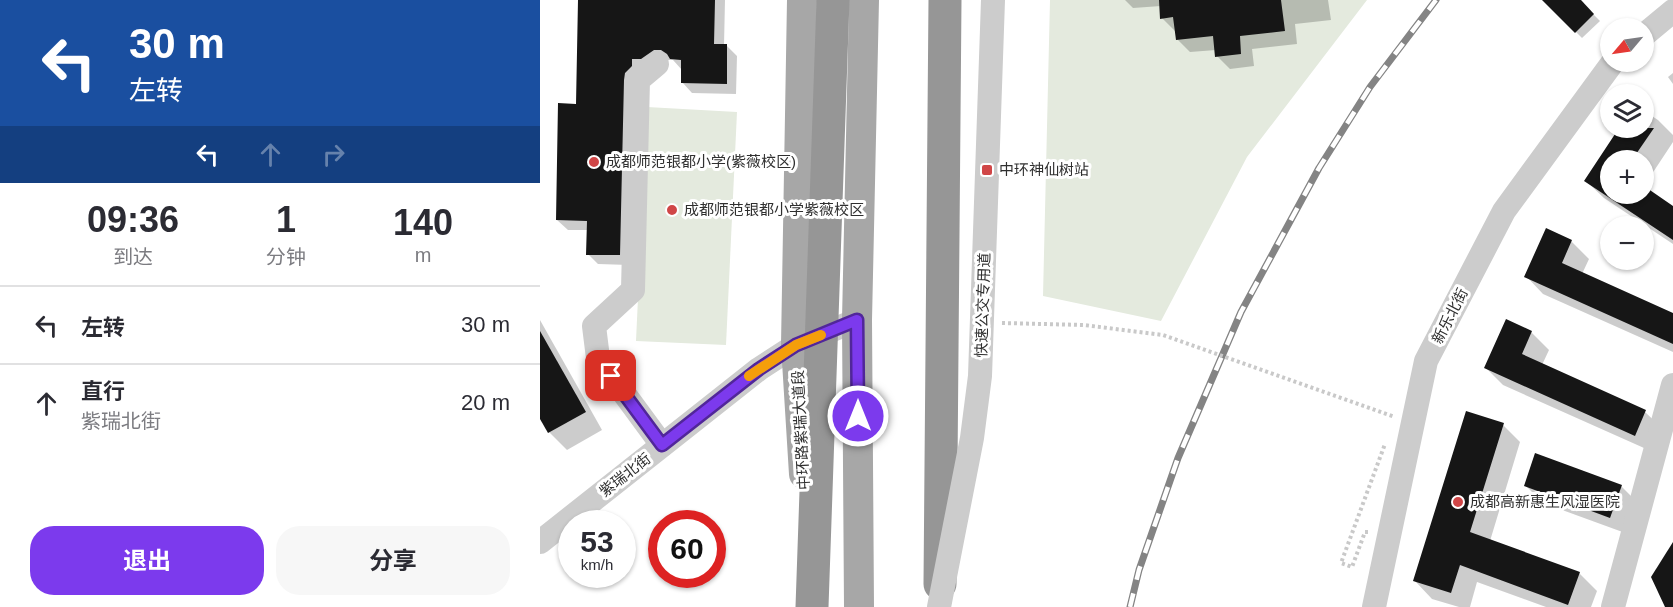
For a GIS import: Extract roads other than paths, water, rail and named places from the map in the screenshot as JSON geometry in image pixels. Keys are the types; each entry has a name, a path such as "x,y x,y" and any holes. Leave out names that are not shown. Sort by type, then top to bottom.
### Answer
{"highway":[{"path":"812,607 833,0"},
{"path":"939,607 945,0"}],"main road":[{"name":"中环路紫瑞大道段","path":"802,0 796,345 812,607"},
{"path":"859,607 857,320 864,0"}],"street":[{"name":"快速公交专用道","path":"939,607 972,438 980,376 993,0"},
{"path":"1654,27 1673,11"},
{"path":"657,64 638,80 633,290 594,326 598,358 662,445"},
{"name":"新乐北街","path":"1374,607 1426,361 1504,211 1606,72"},
{"name":"紫瑞北街","path":"540,542 759,369 796,345 857,320"},
{"path":"1613,607 1673,385"}],"railway":[{"path":"1130,607 1139,570 1178,458 1241,312 1319,168 1370,87 1436,0"}],"place":[{"name":"成都师范银都小学(紫薇校区)","path":"594,162"},
{"name":"中环神仙树站","path":"987,170"},
{"name":"成都师范银都小学紫薇校区","path":"672,210"},
{"name":"成都高新惠生风湿医院","path":"1458,502"}]}
